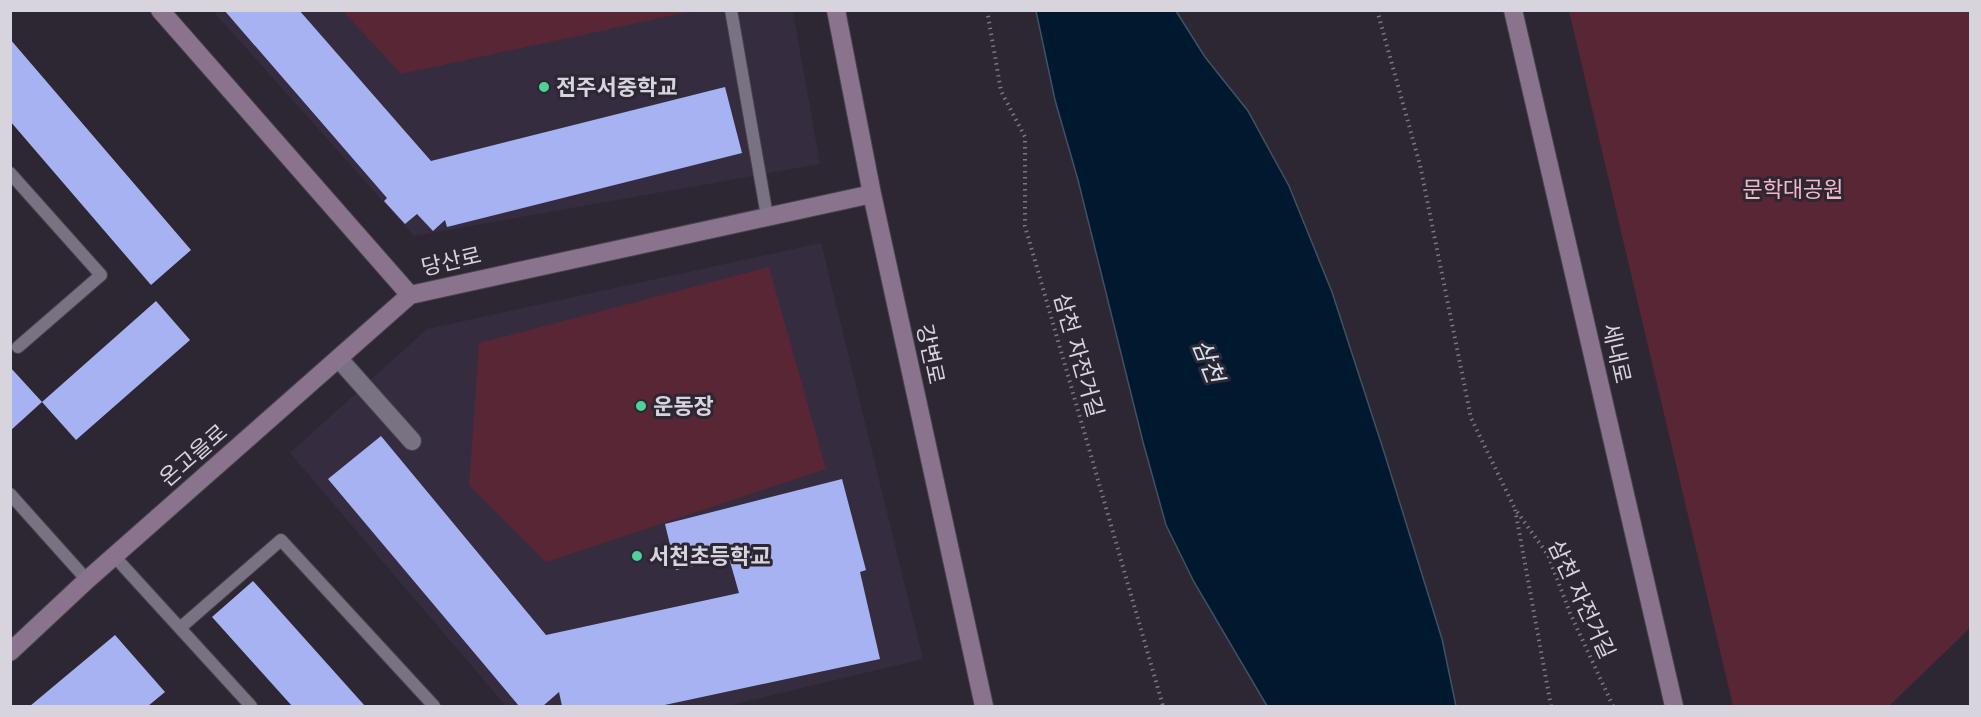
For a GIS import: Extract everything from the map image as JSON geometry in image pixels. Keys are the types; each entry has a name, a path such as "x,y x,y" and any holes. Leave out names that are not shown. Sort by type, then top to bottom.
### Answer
{"street":[{"name":"당산로","path":"160,10 410,295 872,194"},
{"name":"강변로","path":"836,10 872,194 984,706"},
{"name":"세내로","path":"1513,10 1674,706"},
{"name":"온고을로","path":"10,652 87,580 410,295"},
{"path":"339,359 412,441"}],"lane":[{"path":"731,10 767,216"},
{"path":"10,174 101,274 18,347"},
{"path":"10,494 87,580"},
{"path":"180,628 281,540 434,706"},
{"path":"114,556 250,706"}],"path":[{"name":"삼천 자전거길","path":"987,10 1001,91 1025,137 1025,226 1163,706"},
{"name":"삼천 자전거길","path":"1377,10 1420,165 1471,418 1515,509 1548,555 1570,613 1612,706"},
{"name":"삼천 자전거길","path":"1515,509 1551,706"}],"shaded area":[{"name":"전주서중학교","path":"213,11 793,11 820,164 414,236"},
{"name":"서천초등학교","path":"821,243 923,659 727,706 506,706 290,453 427,329"}],"green space":[{"path":"343,11 693,11 401,74"},
{"name":"문학대공원","path":"1569,11 1970,11 1970,628 1889,706 1733,706"},
{"name":"운동장","path":"769,267 826,469 546,562 469,485 479,343"}],"water":[{"name":"삼천","path":"1036,11 1176,11 1205,57 1248,111 1289,186 1332,292 1442,639 1456,706 1267,706 1194,582 1166,525 1078,180 1055,100"}],"building":[{"path":"224,10 299,10 431,161 725,87 742,153 447,227 445,220 433,231 417,214 405,224 384,201 387,198"},
{"path":"10,39 191,250 151,285 10,121"},
{"path":"156,301 190,340 76,440 42,402"},
{"path":"10,367 42,402 10,431"},
{"path":"381,436 546,635 739,593 729,558 676,570 665,524 842,479 866,570 860,572 880,659 660,706 562,706 559,692 543,706 519,706 328,479"},
{"path":"253,581 365,706 292,706 212,617"},
{"path":"115,635 165,692 148,706 30,706"}],"place":[{"name":"전주서중학교","path":"544,87"},
{"name":"운동장","path":"641,406"},
{"name":"서천초등학교","path":"637,556"}]}
